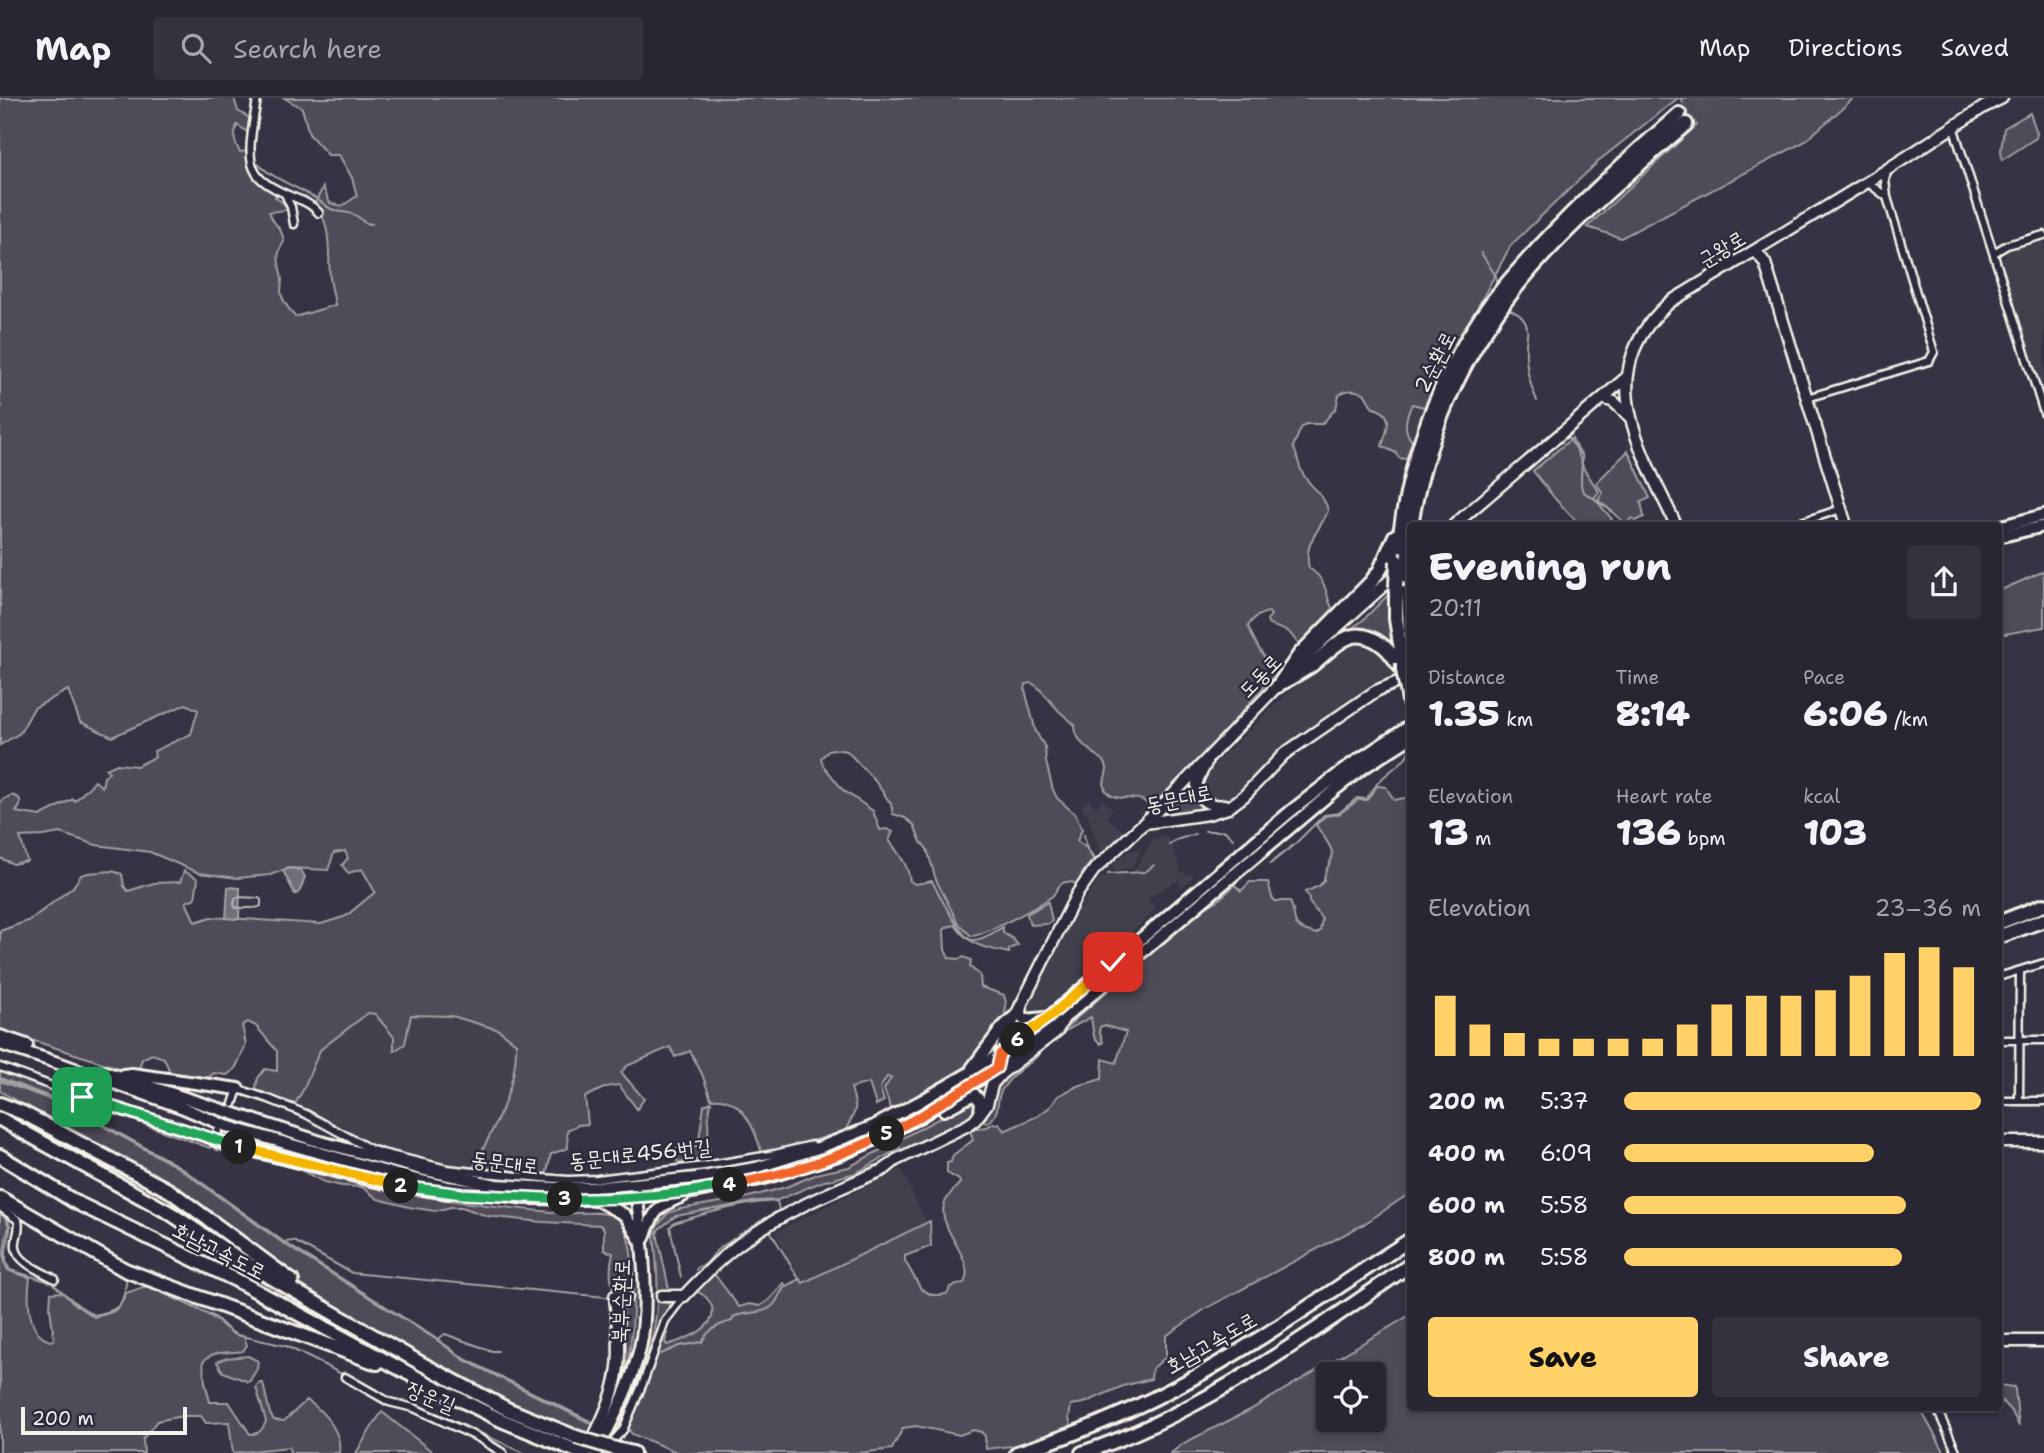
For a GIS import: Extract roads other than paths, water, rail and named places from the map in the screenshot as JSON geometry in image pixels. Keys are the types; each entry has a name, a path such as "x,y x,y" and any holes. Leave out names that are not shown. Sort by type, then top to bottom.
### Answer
{"highway":[{"name":"2순환로","path":"1407,577 1403,513 1413,462 1446,378 1482,314 1504,286 1576,208 1624,162 1683,119 1533,267 1493,319 1454,386 1434,434 1412,522"},
{"path":"1278,686 1300,653 1380,570 1403,513"},
{"name":"2순환로","path":"1405,558 1396,587 1396,620 1407,687"},
{"path":"1278,686 1312,665 1338,642 1350,637 1372,638 1387,649 1404,669"},
{"path":"2002,921 2044,905"},
{"path":"2002,935 2044,919"},
{"name":"호남고속도로","path":"0,1104 23,1113 170,1191 340,1316"},
{"name":"호남고속도로","path":"0,1119 170,1213 239,1258 424,1365 579,1448"},
{"name":"호남고속도로","path":"0,1156 77,1203 236,1280 501,1420 579,1448 633,1453"},
{"name":"호남고속도로","path":"0,1198 125,1270 421,1380"},
{"path":"1230,1357 1254,1336 1407,1233"},
{"name":"호남고속도로","path":"1017,1453 1131,1409 1230,1357 1407,1242"},
{"name":"호남고속도로","path":"1082,1453 1156,1424 1209,1396 1267,1362 1407,1267"},
{"path":"1361,1299 1407,1276"}],"main road":[{"name":"군왕로","path":"1675,522 1637,440 1630,417 1627,377 1645,330 1670,302 2002,98"},
{"path":"1756,251 1765,263 1845,522"},
{"path":"1457,522 1627,377"},
{"path":"1602,398 1614,402 1630,417"},
{"path":"2002,526 2044,515"},
{"path":"2002,536 2044,526"},
{"name":"도동로","path":"1144,824 1405,558"},
{"name":"동문대로","path":"997,1068 1005,1037 1014,1017 1076,894 1087,878 1144,824 1209,814 1236,803 1284,754 1404,669"},
{"name":"동문대로","path":"0,1036 321,1142 421,1169 496,1185 591,1188 696,1178 756,1168 872,1127 922,1101 1000,1054 1048,1018 1291,811 1349,766 1407,728"},
{"name":"동문대로","path":"0,1044 181,1107 226,1126 404,1177 493,1194 525,1198 595,1199 693,1192 774,1176 821,1161 885,1135 997,1068 1064,1018 1337,788 1407,740"},
{"path":"1209,756 1198,780 1199,795 1211,806 1236,803"},
{"path":"1021,1006 1024,1020 1048,1018"},
{"path":"969,1074 1002,1028 1014,1017"},
{"path":"992,1086 1002,1073 1058,1031 1064,1018"},
{"path":"662,1296 684,1296 718,1262 750,1236 795,1209 885,1169 896,1160 968,1125 988,1104 997,1068"},
{"path":"116,1076 132,1074 238,1089"},
{"path":"919,1117 934,1116 974,1094 981,1102 980,1113"},
{"path":"217,1135 387,1183 436,1191 493,1194"},
{"path":"2002,1142 2044,1142"},
{"path":"541,1187 597,1179"},
{"name":"북부순환로","path":"596,1453 634,1371 640,1348 644,1312 642,1244 635,1184"},
{"path":"642,1244 656,1210 693,1192"},
{"path":"595,1199 625,1215 642,1244"},
{"path":"579,1448 597,1430 616,1381 619,1348 615,1296 627,1297"},
{"path":"2002,1341 2044,1341"}],"street":[{"path":"257,98 251,161 254,171 285,194 312,205 319,213"},
{"path":"1953,126 2044,413"},
{"path":"1807,398 1929,361 1933,355 1887,197 1885,180 1889,168"},
{"path":"1867,182 1887,197"},
{"path":"285,194 294,224"},
{"path":"1994,253 2007,245 2044,235"},
{"path":"1801,522 1841,509"},
{"path":"2002,975 2044,963"},
{"path":"2019,1101 2020,971"},
{"path":"2002,1040 2044,1040"},
{"path":"0,1067 82,1097 217,1135"},
{"path":"233,1104 238,1089"},
{"name":"동문대로456번길","path":"238,1089 306,1114 382,1153 470,1172 568,1180 704,1166 775,1154 830,1140 870,1122 886,1119"},
{"path":"2002,1101 2044,1101"},
{"path":"0,1207 18,1220 20,1229 15,1247 19,1257 55,1279"},
{"path":"611,1451 613,1441 623,1430 643,1383 665,1321 684,1296"},
{"name":"장운길","path":"345,1377 389,1402 414,1408 479,1438 503,1453"},
{"path":"1938,1411 1957,1453"}],"water":[{"path":"289,868 301,870 305,877 299,893 295,894 283,871"},
{"path":"228,887 240,888 239,919 226,918"}],"waterway":[{"path":"253,159 274,176 331,209 352,214 365,223 372,224"},
{"path":"1481,253 1496,276 1496,285"},
{"path":"1509,309 1526,324 1527,367 1537,401"},
{"path":"1567,437 1582,455 1583,491 1622,522"},
{"path":"1270,864 1324,815 1339,813 1357,798 1366,799 1380,780 1407,755"},
{"path":"1205,831 1225,831 1233,839"},
{"path":"1169,845 1195,834"},
{"path":"1084,835 1087,849 1093,859"},
{"path":"1108,874 1145,872 1154,865"},
{"path":"0,1079 66,1104 180,1167 284,1242 294,1241 352,1273 606,1297 610,1299 611,1306"},
{"path":"681,1277 670,1227 674,1223 737,1206 777,1201 779,1210 717,1250 705,1265 696,1270"},
{"path":"0,1212 10,1226 6,1253 10,1270 50,1282"},
{"path":"661,1354 679,1346 702,1342 711,1331 732,1321 733,1317 771,1307 784,1288 799,1279 769,1229"},
{"path":"284,1242 465,1359 594,1423"},
{"path":"53,1284 94,1315 120,1305 127,1277"},
{"path":"144,1284 215,1317 233,1334 286,1346 344,1375"},
{"path":"609,1380 613,1363 613,1329"},
{"path":"438,1339 445,1334 498,1351"},
{"path":"368,1386 393,1399 408,1403"},
{"path":"420,1407 524,1453"}],"tunnel":[{"path":"1679,114 1700,98"},
{"path":"1686,124 1717,98"},
{"path":"627,1297 662,1296"}]}
